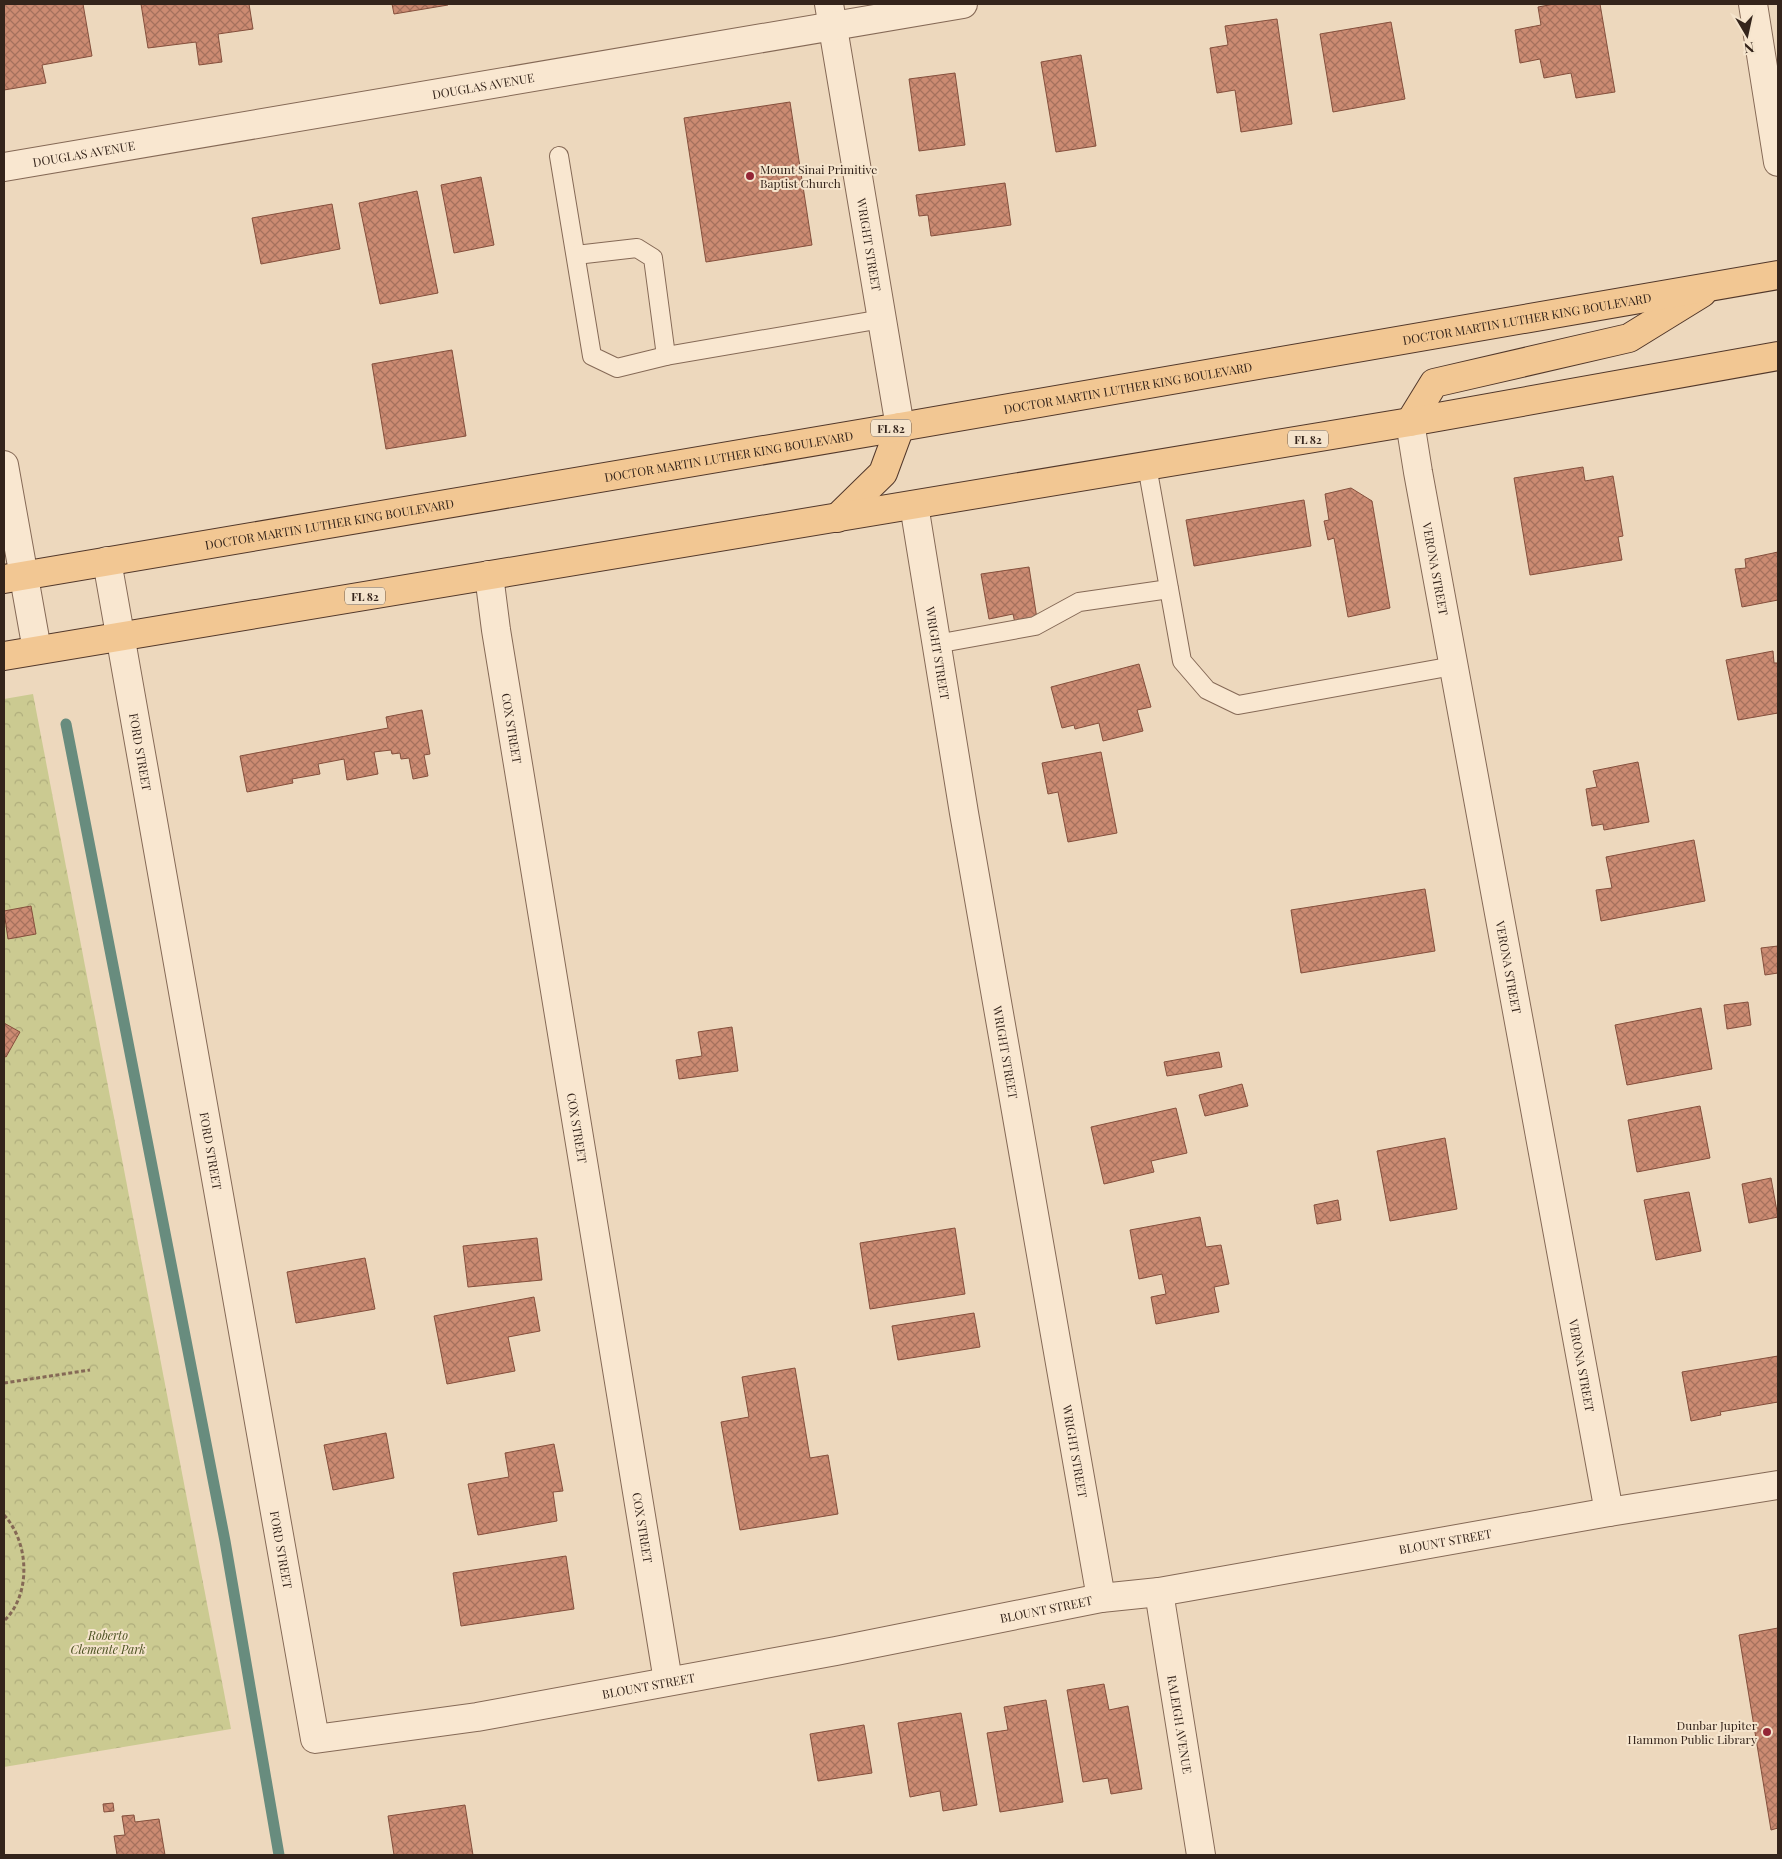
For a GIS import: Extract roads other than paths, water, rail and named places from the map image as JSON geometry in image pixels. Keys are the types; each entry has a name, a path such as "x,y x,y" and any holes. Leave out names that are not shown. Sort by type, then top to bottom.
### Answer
{"main road":[{"name":"DOCTOR MARTIN LUTHER KING BOULEVARD","path":"14,578 1778,275"},
{"path":"1410,422 1434,383 1629,338 1714,285"},
{"name":"FL 82","path":"4,656 1410,422 1778,356"},
{"path":"837,518 883,473 900,427"}],"street":[{"name":"DOUGLAS AVENUE","path":"4,167 831,15 963,4"},
{"path":"1753,4 1778,162"},
{"name":"WRIGHT STREET","path":"831,15 900,427"},
{"name":"VERONA STREET","path":"1410,422 1453,666 1609,1512"},
{"path":"4,465 14,578 37,650"},
{"name":"WRIGHT STREET","path":"914,505 936,644 1101,1598"},
{"name":"FORD STREET","path":"107,562 315,1739"},
{"name":"COX STREET","path":"489,575 497,640 668,1681"},
{"name":"BLOUNT STREET","path":"315,1739 477,1717 836,1651 1101,1598 1159,1592 1609,1512 1778,1486"},
{"name":"RALEIGH AVENUE","path":"1159,1592 1201,1855"}],"lane":[{"path":"559,156 592,356 617,368 666,356 882,319"},
{"path":"576,255 637,248 653,258 666,356"},
{"path":"1147,466 1182,661 1207,690 1238,705 1453,666"},
{"path":"936,644 1035,626 1079,602 1169,589"}],"waterway":[{"path":"66,724 225,1541 279,1855"}],"place":[{"name":"Mount Sinai Primitive Baptist Church","path":"750,176"},
{"name":"Dunbar Jupiter Hammon Public Library","path":"1767,1732"}],"park label":[{"name":"Roberto Clemente Park","path":"108,1642"}]}
